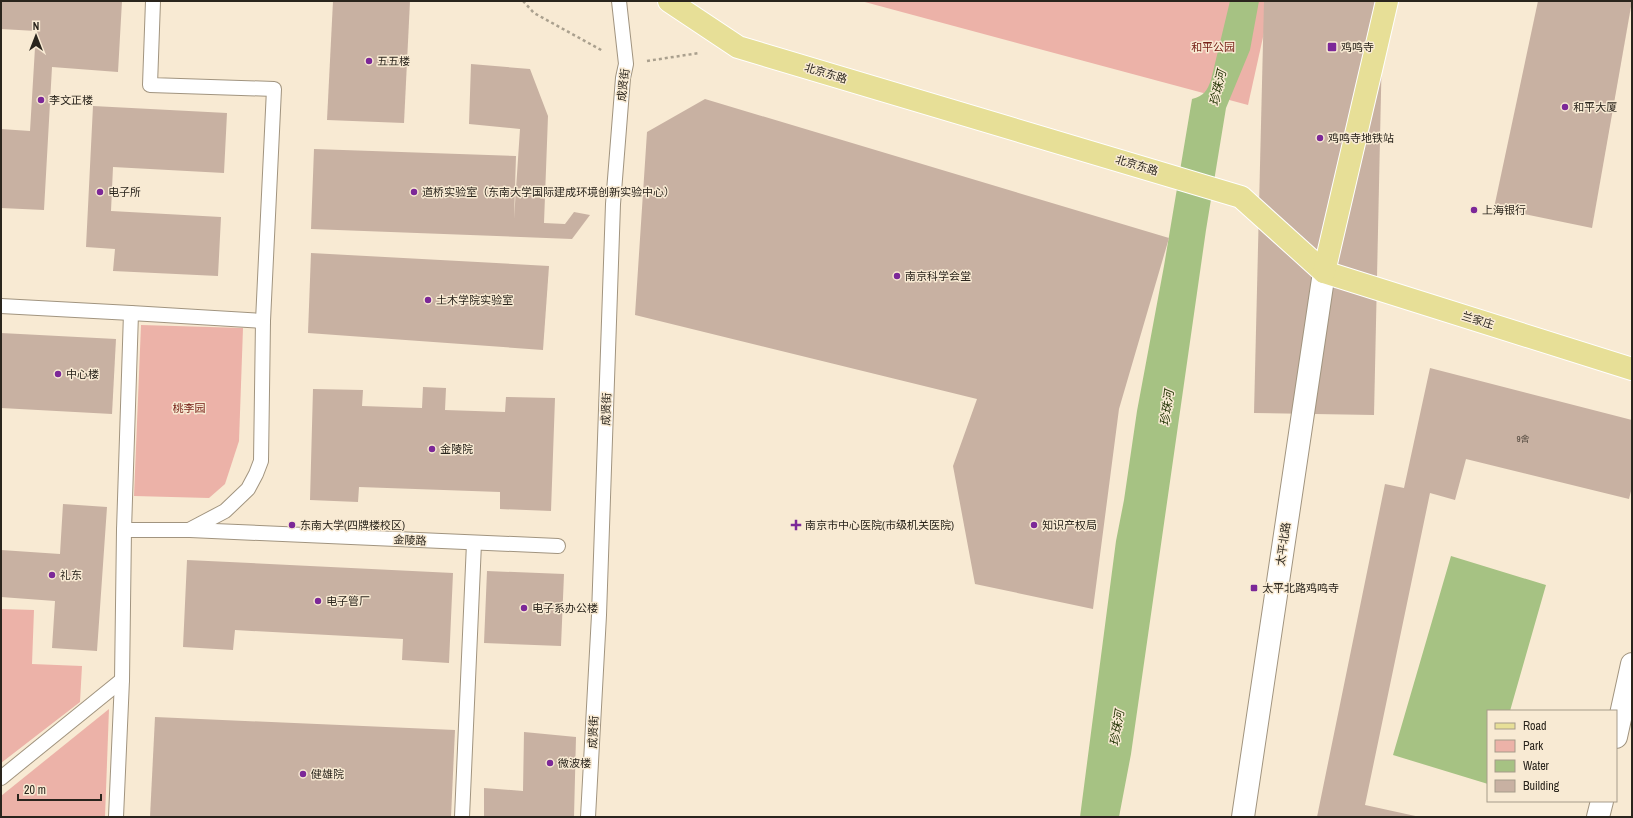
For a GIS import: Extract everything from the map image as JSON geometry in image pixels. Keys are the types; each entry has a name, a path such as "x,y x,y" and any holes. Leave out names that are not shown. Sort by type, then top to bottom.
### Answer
{"main road":[{"name":"北京东路","path":"669,1 738,47 1241,197 1324,272"},
{"path":"1324,272 1387,1"},
{"name":"兰家庄","path":"1324,272 1632,369"},
{"name":"太平北路","path":"1243,817 1324,272"},
{"path":"1617,732 1632,664"},
{"path":"1598,817 1602,802"}],"lane":[{"path":"153,1 150,85 274,90 263,321 261,461 248,489 225,510 189,530"},
{"name":"成贤街","path":"588,817 599,608 613,204 623,78 626,64 619,1"},
{"path":"1,306 263,321"},
{"path":"116,817 122,680 124,530 131,313"},
{"name":"金陵路","path":"124,530 189,530 558,546"},
{"path":"462,817 474,543"},
{"path":"1,778 122,680"}],"path":[{"path":"523,1 534,13 626,64 738,47"}],"green space":[{"name":"和平公园","path":"861,1 1271,1 1248,105"},
{"name":"桃李园","path":"141,325 243,328 239,441 225,484 209,498 134,496"},
{"path":"1,609 34,610 32,664 82,666 80,702 1,763"},
{"path":"109,709 105,817 1,817 1,796"}],"water":[{"name":"珍珠河","path":"1230,1 1259,1 1250,50 1226,108 1206,230 1131,754 1119,817 1080,817 1116,541 1124,500 1137,411 1164,266 1192,99 1202,95 1210,84"},
{"path":"1451,556 1546,585 1510,710 1487,710 1487,784 1393,755"}],"building":[{"name":"李文正楼","path":"1,1 122,1 118,72 52,67 44,210 1,208 1,129 30,131 36,31 1,29"},
{"name":"五五楼","path":"333,1 410,1 404,123 327,120"},
{"name":"鸡鸣寺地铁站","path":"1264,1 1383,1 1374,415 1254,413"},
{"name":"和平大厦","path":"1538,1 1632,1 1592,228 1494,208"},
{"name":"道桥实验室（东南大学国际建成环境创新实验中心）","path":"471,64 530,69 548,116 544,223 565,224 574,212 590,215 572,239 311,229 314,149 516,156 514,219 520,129 469,124"},
{"name":"南京科学会堂","path":"705,99 1169,238 1119,409 1093,609 975,584 953,466 977,399 635,315 647,132"},
{"name":"电子所","path":"93,106 227,113 224,173 113,167 111,211 221,217 218,276 113,271 115,249 86,247"},
{"name":"土木学院实验室","path":"311,253 549,266 543,350 308,333"},
{"name":"中心楼","path":"1,333 116,339 112,414 1,408"},
{"path":"1430,368 1632,420 1632,487 1629,499 1466,459 1455,500 1430,493 1365,805 1420,817 1317,817 1385,484 1404,488"},
{"name":"金陵院","path":"423,387 446,388 445,410 505,412 506,397 555,398 551,511 500,509 500,492 359,487 358,502 310,500 313,389 363,390 362,406 422,408"},
{"name":"礼东","path":"63,504 107,507 97,651 52,648 55,601 1,597 1,550 60,554"},
{"name":"电子管厂","path":"187,560 453,573 449,663 402,660 403,639 235,630 233,650 183,647"},
{"name":"电子系办公楼","path":"487,571 564,574 561,646 484,643"},
{"name":"健雄院","path":"155,717 455,730 451,817 150,817"},
{"name":"微波楼","path":"524,732 576,737 574,817 484,817 484,788 523,791"}],"place":[{"name":"鸡鸣寺","path":"1332,47"},
{"name":"五五楼","path":"369,61"},
{"name":"李文正楼","path":"41,100"},
{"name":"和平大厦","path":"1565,107"},
{"name":"鸡鸣寺地铁站","path":"1320,138"},
{"name":"电子所","path":"100,192"},
{"name":"道桥实验室（东南大学国际建成环境创新实验中心）","path":"414,192"},
{"name":"上海银行","path":"1474,210"},
{"name":"南京科学会堂","path":"897,276"},
{"name":"土木学院实验室","path":"428,300"},
{"name":"中心楼","path":"58,374"},
{"name":"金陵院","path":"432,449"},
{"name":"东南大学(四牌楼校区)","path":"292,525"},
{"name":"南京市中心医院(市级机关医院)","path":"796,525"},
{"name":"知识产权局","path":"1034,525"},
{"name":"礼东","path":"52,575"},
{"name":"太平北路鸡鸣寺","path":"1254,588"},
{"name":"电子管厂","path":"318,601"},
{"name":"电子系办公楼","path":"524,608"},
{"name":"微波楼","path":"550,763"},
{"name":"健雄院","path":"303,774"}]}
